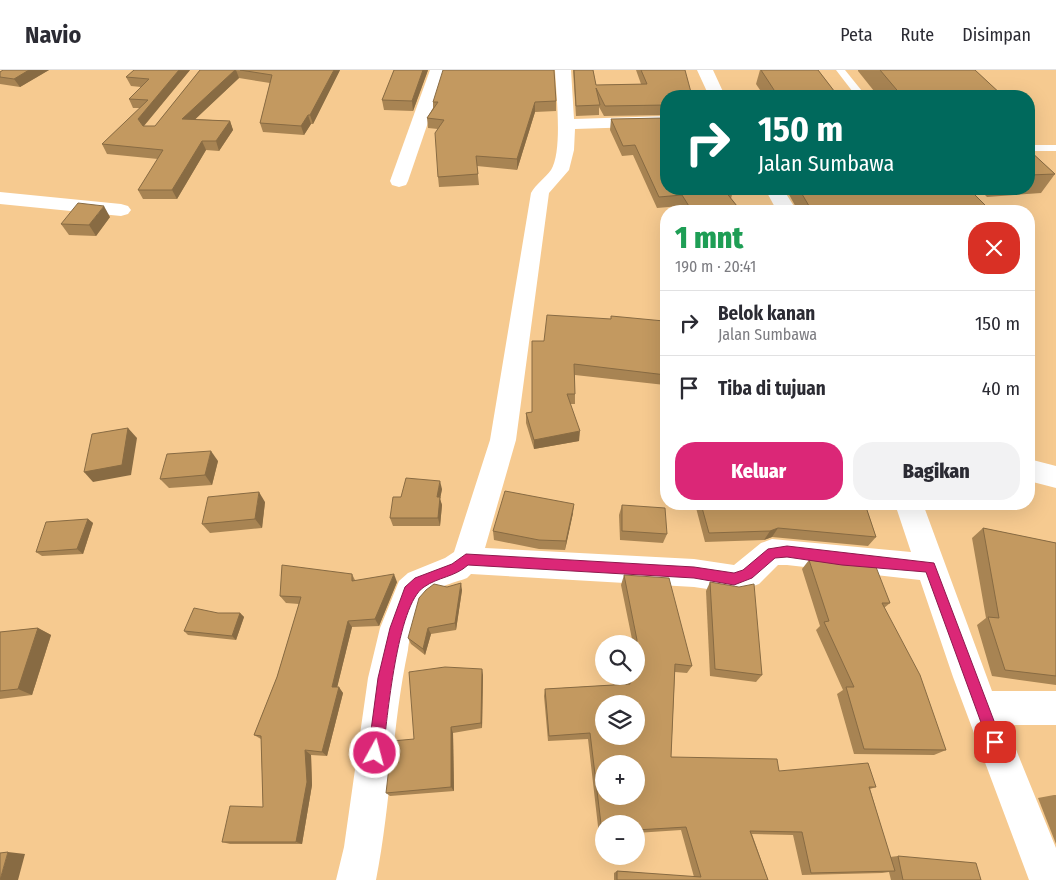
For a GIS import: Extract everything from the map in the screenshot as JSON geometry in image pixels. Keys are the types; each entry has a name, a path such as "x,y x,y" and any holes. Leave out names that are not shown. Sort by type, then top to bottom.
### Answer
{"street":[{"path":"398,182 438,70"},
{"path":"356,880 363,847 385,678 396,628 410,592 419,582 456,568 466,560 478,527 502,440 540,193 544,186 560,171 563,163 566,124 563,70"},
{"path":"705,70 714,90"},
{"path":"566,124 660,121"},
{"path":"0,198 121,210"},
{"path":"1035,472 1056,477"},
{"path":"911,510 982,708 1048,880"},
{"path":"466,560 694,573 734,579 748,574 772,552 930,567"},
{"path":"982,708 1056,708"}],"lane":[{"path":"840,70 856,90"},
{"path":"1035,148 1056,148"}],"building":[{"path":"3,70 29,70 14,79 0,77 0,72"},
{"path":"134,70 179,70 138,119 143,126 155,126 200,70 235,70 182,119 230,121 216,141 202,141 172,190 138,190 163,150 102,144 148,100 129,99 149,79 126,77"},
{"path":"240,70 334,70 310,115 308,115 301,126 260,123 272,75"},
{"path":"394,70 423,70 412,101 382,100"},
{"path":"443,70 554,70 556,101 535,102 517,159 476,156 478,174 438,177 435,133 444,120 427,118 438,102 433,102"},
{"path":"574,70 593,70 596,85 647,84 641,70 685,70 690,90 660,90 660,105 605,106 596,88 600,105 576,106"},
{"path":"761,70 818,70 833,90 774,90"},
{"path":"880,70 975,70 997,90 897,90"},
{"path":"660,118 660,195 682,195 659,197 635,145 623,146 611,119"},
{"path":"1035,156 1055,174 1035,175"},
{"path":"682,195 728,195 736,205 688,205"},
{"path":"803,195 975,195 985,205 808,205"},
{"path":"78,203 104,206 89,225 61,224"},
{"path":"547,315 611,319 611,316 660,321 660,374 574,364 575,394 567,394 580,431 534,440 526,413 532,412 532,341 544,341"},
{"path":"128,428 122,465 84,472 92,434"},
{"path":"211,451 205,475 160,479 167,454"},
{"path":"406,478 440,481 437,497 440,497 438,518 390,518 393,497 401,497"},
{"path":"505,491 574,504 566,541 539,540 493,531"},
{"path":"259,492 255,519 202,524 208,497"},
{"path":"622,505 660,508 660,510 665,510 667,534 622,531"},
{"path":"703,510 867,510 876,537 778,528 770,531 709,533"},
{"path":"88,519 77,549 36,552 46,522"},
{"path":"983,528 1056,543 1056,676 1005,670 988,617 999,618"},
{"path":"809,560 876,567 890,603 882,603 920,675 946,750 864,749 846,687 854,687 824,622 829,621"},
{"path":"282,565 352,574 352,581 394,574 375,619 348,621 332,687 339,687 322,752 305,750 307,782 296,842 222,842 230,806 263,807 261,736 254,735 277,677 301,597 280,596"},
{"path":"624,575 669,578 692,666 675,664 671,757 777,759 779,771 868,763 876,787 869,787 895,871 811,873 802,832 750,831 768,880 617,880 617,871 701,877 686,827 645,829 645,815 600,815 599,805 645,805 645,755 595,755 595,774 590,733 549,736 545,689 645,685 645,635 636,635"},
{"path":"710,582 739,587 754,584 762,675 715,669"},
{"path":"461,583 455,623 428,628 423,649 408,638 419,598 426,590 434,584 447,587"},
{"path":"194,608 218,613 240,613 232,636 184,631"},
{"path":"38,628 18,689 0,691 0,632"},
{"path":"445,667 482,669 481,723 451,727 451,787 386,793 392,741 414,739 409,672"},
{"path":"8,852 0,880 0,853"},
{"path":"898,856 976,863 981,880 903,880"}],"route":[{"path":"375,753 385,678 396,628 410,592 419,582 456,568 466,560 694,573 734,579 748,574 772,552 930,567 995,742"}]}
